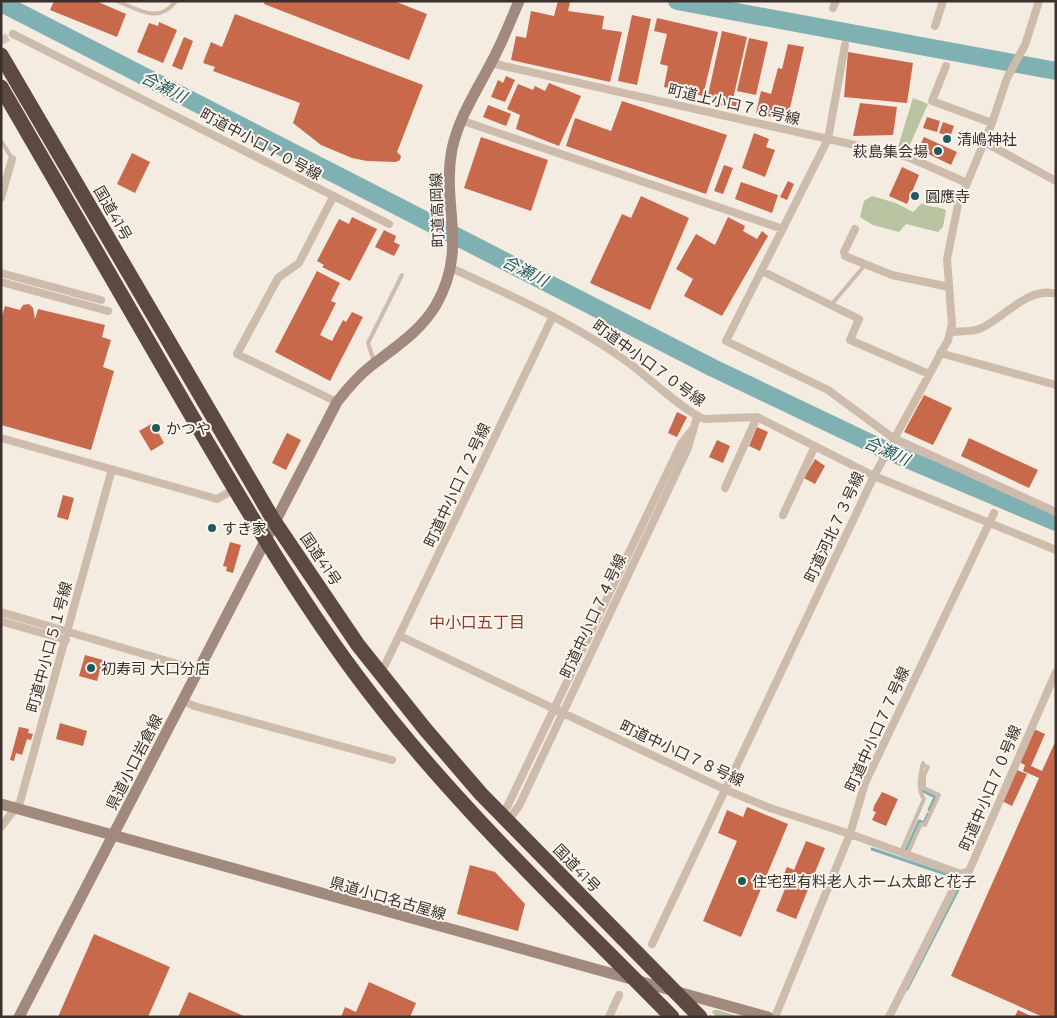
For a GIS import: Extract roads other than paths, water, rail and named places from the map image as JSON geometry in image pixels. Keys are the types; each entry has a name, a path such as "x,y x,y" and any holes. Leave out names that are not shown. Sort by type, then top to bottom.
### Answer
{"highway":[{"name":"国道41号","path":"1,55 274,521 358,645 438,746 481,794 700,1017"},
{"path":"1,87 234,489 322,627 403,733 505,847 672,1017"}],"main road":[{"name":"町道高岡線","path":"274,521 337,402 354,382 375,363 411,337 428,317 442,293 451,268 454,252 450,168 452,148 460,120 491,63 519,1"},
{"name":"県道小口岩倉線","path":"19,1017 274,521"},
{"name":"県道小口名古屋線","path":"1,804 768,1017"}],"street":[{"path":"935,26 943,1"},
{"path":"1039,1 1021,54 1011,72 992,124 958,205 947,259 951,332 979,329 1031,297 1044,293 1056,294"},
{"name":"町道中小口７０号線","path":"14,34 388,224"},
{"path":"845,45 828,139 726,341 828,390 892,440 1056,512"},
{"name":"町道上小口７８号線","path":"491,63 908,157 967,183"},
{"path":"946,66 932,101 992,124"},
{"path":"460,120 783,229"},
{"path":"984,142 1056,181"},
{"path":"1,198 12,159"},
{"path":"333,197 299,263 278,278 237,354 337,402"},
{"path":"855,229 844,252 845,256 916,282 949,287"},
{"name":"町道中小口７０号線","path":"451,268 553,316 603,344 657,384 696,417 705,419 757,417 874,476 990,525 1056,550"},
{"path":"762,271 859,319 850,340 929,374"},
{"path":"1,273 101,300"},
{"path":"1,282 108,311"},
{"name":"町道中小口７２号線","path":"385,665 553,316"},
{"name":"町道河北７３号線","path":"652,944 882,459 951,332"},
{"path":"940,353 1056,385"},
{"name":"町道中小口７４号線","path":"694,428 681,444 555,709 510,810 519,806 688,448 694,428 696,417"},
{"path":"724,488 757,417"},
{"path":"1,438 217,499 234,489"},
{"path":"783,515 815,446"},
{"name":"町道中小口５１号線","path":"1,827 20,802 112,469"},
{"name":"町道中小口７７号線","path":"775,1017 850,834 864,783 990,525 994,513"},
{"path":"1,612 63,629 66,636"},
{"path":"1,622 66,636 198,670"},
{"name":"町道中小口７８号線","path":"400,636 726,790 770,808 850,834 961,874"},
{"name":"町道中小口７０号線","path":"889,1017 961,874 969,871 1056,672"},
{"path":"182,700 194,706 392,760"},
{"path":"609,1017 619,995"}],"lane":[{"path":"117,1 155,15 166,12 176,1"},
{"path":"1,141 12,159"},
{"path":"831,305 866,264"},
{"path":"375,363 368,343 402,275"},
{"path":"923,764 928,767 924,775 924,788 939,796 929,812 925,825 921,824 904,854 924,800 920,794 920,774 923,764"}],"waterway":[{"path":"677,1 1056,71"},
{"name":"合瀬川","path":"1,3 713,368 883,449 1056,522"},
{"path":"923,791 935,797 929,810"},
{"path":"905,852 919,821 924,823 928,814"},
{"path":"872,849 954,877"},
{"path":"907,989 963,880"}],"tunnel":[{"path":"1,41 13,34"}],"place":[{"name":"清嶋神社","path":"947,139"},
{"name":"萩島集会場","path":"938,151"},
{"name":"圓應寺","path":"915,196"},
{"name":"かつや","path":"156,428"},
{"name":"すき家","path":"212,528"},
{"name":"初寿司 大口分店","path":"91,668"},
{"name":"住宅型有料老人ホーム太郎と花子","path":"742,881"}],"district":[{"name":"中小口五丁目","path":"477,622"}]}
